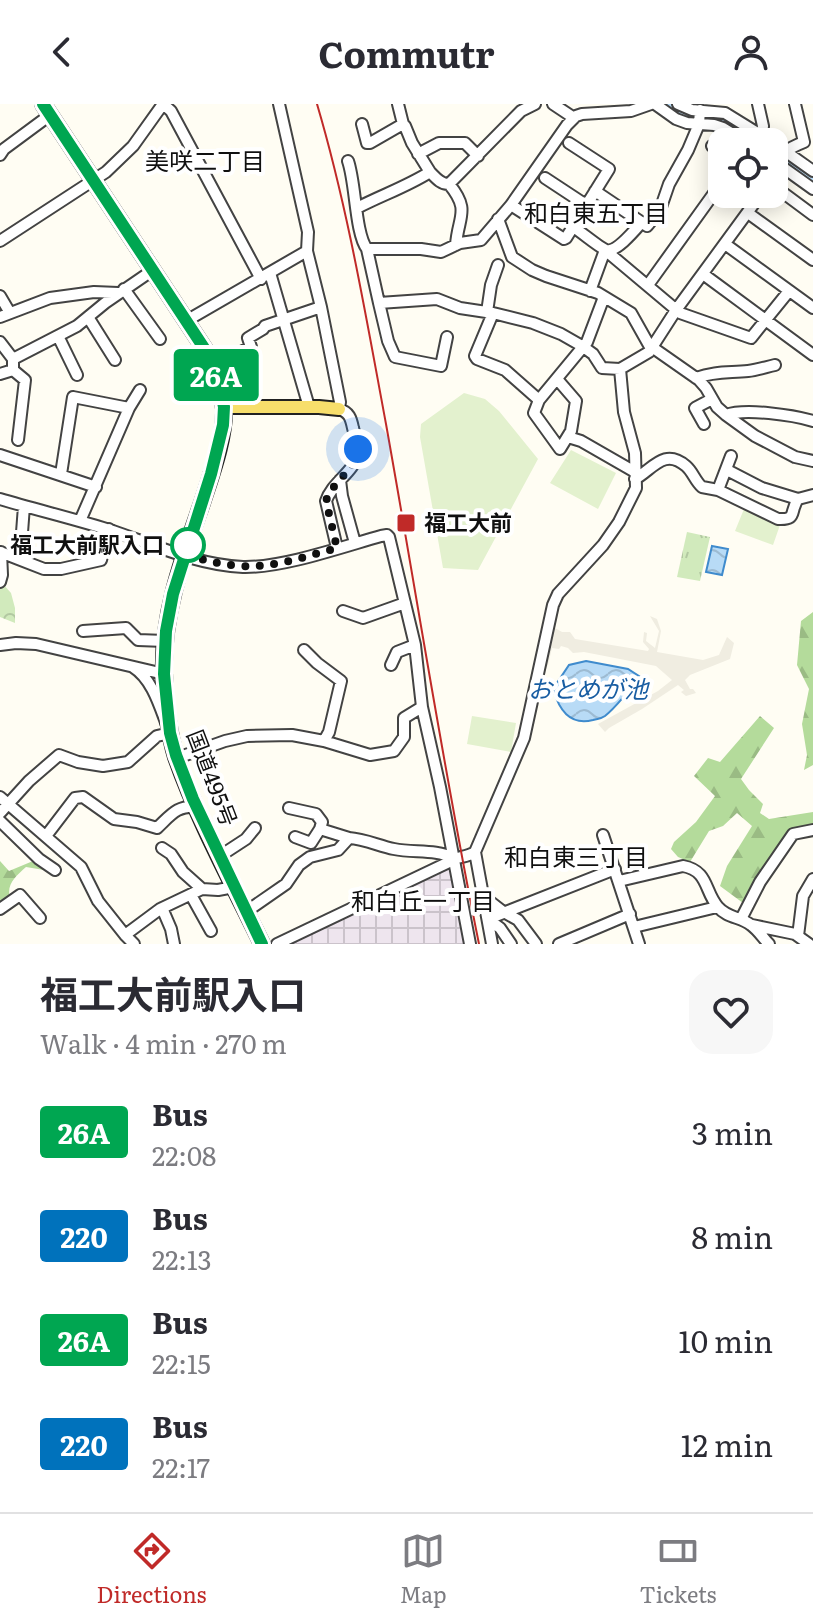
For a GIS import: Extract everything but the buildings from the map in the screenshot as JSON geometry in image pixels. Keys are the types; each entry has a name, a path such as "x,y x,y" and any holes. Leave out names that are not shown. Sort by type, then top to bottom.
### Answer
{"highway":[{"name":"国道495号","path":"46,109 206,351 224,407 223,425 211,474 173,594 165,642 164,674 170,733 177,758 262,944"}],"main road":[{"path":"224,407 339,409"}],"street":[{"path":"0,241 95,181 133,146 163,104 171,111 266,276 284,320 309,407"},
{"path":"279,104 308,232 307,251 321,307 339,409 351,418 358,449 353,466 329,492 326,501 337,548"},
{"path":"398,104 403,124 418,154 430,172 446,185 521,111 535,104"},
{"path":"553,104 574,118"},
{"path":"367,249 441,252 481,240 511,205 567,125 582,114 631,111 653,104 687,123 723,128"},
{"path":"678,104 725,113 750,128"},
{"path":"758,104 764,128"},
{"path":"788,150 804,142 795,104"},
{"path":"595,191 647,226 660,210 669,184 699,124 695,108"},
{"path":"0,155 46,109"},
{"path":"362,124 367,143"},
{"path":"358,152 367,143 403,124"},
{"path":"418,154 439,143 465,143 478,156"},
{"path":"511,205 564,239 609,169 569,143"},
{"path":"788,151 813,144"},
{"path":"788,153 811,167"},
{"path":"348,161 363,246 367,249 388,341 395,357 441,366 447,337"},
{"path":"357,208 405,188 430,172"},
{"path":"788,173 813,189"},
{"path":"545,178 586,205"},
{"path":"449,184 461,201 456,245"},
{"path":"788,196 813,215"},
{"path":"648,285 708,201"},
{"path":"379,303 437,299 460,308 533,323 582,346 593,354 602,368 620,369 652,347 751,208"},
{"path":"748,213 813,260"},
{"path":"498,219 512,257 532,270 604,297 631,313 649,345 696,378 726,415 755,436 795,457 813,461"},
{"path":"605,250 613,249 642,222"},
{"path":"573,227 680,313 751,338 789,291"},
{"path":"725,244 813,308"},
{"path":"590,291 605,250"},
{"path":"186,321 307,251"},
{"path":"498,265 491,285 490,312 475,356 505,370 539,400"},
{"path":"0,374 77,326 153,270"},
{"path":"703,274 813,355"},
{"path":"0,296 5,315 50,298 121,291"},
{"path":"121,291 160,339"},
{"path":"557,379 576,401 571,431 560,449 534,413 539,400 587,342 604,297"},
{"path":"213,366 251,347 248,338 265,326 321,307"},
{"path":"88,317 115,360"},
{"path":"58,336 77,375"},
{"path":"0,342 25,380 18,440"},
{"path":"696,378 775,365"},
{"path":"277,944 453,858 475,852 524,738 553,605 558,594 603,545 636,488 635,453 622,401 620,369"},
{"path":"80,521 129,408 140,390"},
{"path":"61,474 73,397 129,408"},
{"path":"704,424 695,408 712,399"},
{"path":"726,415 733,412 751,413 813,421"},
{"path":"568,437 581,441 635,476"},
{"path":"0,455 96,487"},
{"path":"718,490 731,456"},
{"path":"635,476 658,461 673,460 687,467 702,487 718,490 778,519 792,516 798,499"},
{"path":"727,470 762,488 798,499 813,495"},
{"path":"340,480 355,543"},
{"path":"0,499 109,529 216,564 243,567 302,558 387,535 415,645 422,707 470,944"},
{"path":"20,559 24,506"},
{"path":"0,582 1,557 20,559 44,569 61,569 101,560 109,529"},
{"path":"343,611 363,618 405,603"},
{"path":"83,631 126,628 138,640 165,642 160,656 154,661 133,667"},
{"path":"0,645 36,644 164,674"},
{"path":"391,665 397,652 415,645"},
{"path":"304,650 341,681 324,741"},
{"path":"133,667 150,684 170,733 157,736 128,762 103,766 59,755 3,805 46,836 81,867 98,901 134,944"},
{"path":"177,758 247,736 292,735 370,755 394,751 404,737 404,718 422,707"},
{"path":"46,836 75,798 83,797 114,819 157,828 175,810 185,805 197,807"},
{"path":"289,808 316,814 322,822 311,843 310,857"},
{"path":"0,821 39,859 55,870"},
{"path":"220,856 246,839 255,828"},
{"path":"320,829 390,849 445,854 453,858"},
{"path":"741,919 760,882 793,834 813,830"},
{"path":"603,835 639,944"},
{"path":"295,837 311,843"},
{"path":"247,911 286,884 299,865 310,857 338,850 349,838"},
{"path":"162,848 202,889"},
{"path":"475,852 492,944"},
{"path":"619,881 683,866 694,869 702,876 717,907 752,925 769,944"},
{"path":"488,919 615,869"},
{"path":"798,936 803,896 813,879"},
{"path":"125,935 162,908 202,889 234,887"},
{"path":"0,909 20,895 40,918"},
{"path":"191,895 211,931"},
{"path":"484,897 518,920 536,944"},
{"path":"634,927 717,907"},
{"path":"162,908 174,944"},
{"path":"565,943 630,914"},
{"path":"488,919 500,928 511,944"},
{"path":"752,925 798,936 809,944"}],"shaded area":[{"path":"561,599 555,628 570,632 575,639 648,651 643,642 644,632 647,633 646,641 655,648 659,631 650,616 657,619 661,631 657,652 703,660 719,655 727,637 734,643 730,659 690,675 685,680 696,693 686,696 678,685 605,732 598,724 672,680 656,666 584,652 573,653 561,646 559,649 552,648 543,673 534,713 536,717 532,713 556,606"},
{"path":"449,868 466,944 287,944"}],"green space":[{"path":"464,393 485,399 499,411 538,459 478,570 443,568 420,437 421,424"},
{"path":"571,450 616,473 598,509 550,483"},
{"path":"744,509 780,525 773,545 735,531"},
{"path":"687,532 710,537 700,581 677,577"},
{"path":"0,557 3,584 11,593 15,608 15,623 0,617"},
{"path":"813,612 813,765 804,770 807,755 802,724 809,689 797,665 801,621"},
{"path":"472,716 516,723 511,752 467,744"},
{"path":"760,716 774,728 741,779 763,804 760,813 769,819 813,812 813,825 790,830 743,903 720,886 727,866 752,826 737,813 723,826 709,831 690,862 678,857 671,849 715,796 694,776 708,758 720,762"},
{"path":"0,861 9,871 33,861 50,871 26,867 11,884 10,898 0,904"}],"water":[{"path":"712,546 728,549 722,575 706,572"},
{"name":"おとめが池","path":"586,661 628,669 642,678 642,682 605,716 585,721 566,714 553,689 569,665"}],"waterway":[{"path":"666,104 683,116 724,121 735,128"},
{"path":"788,163 813,181"}],"railway":[{"path":"317,104 364,303 479,944"}],"bus line":[{"name":"26A","path":"43,104 206,351 220,388 224,407 223,425 173,594 164,644 164,674 170,733 176,755 193,799 262,944"}],"place":[{"name":"福工大前","path":"406,523"},
{"name":"福工大前駅入口","path":"188,545"}],"district":[{"name":"美咲二丁目","path":"205,162"},
{"name":"和白東五丁目","path":"596,214"},
{"name":"和白東三丁目","path":"576,858"},
{"name":"和白丘一丁目","path":"423,902"}],"route":[{"path":"188,545 185,555 216,564 243,567 302,558 337,548 326,501 334,485 353,466 358,449"}]}
